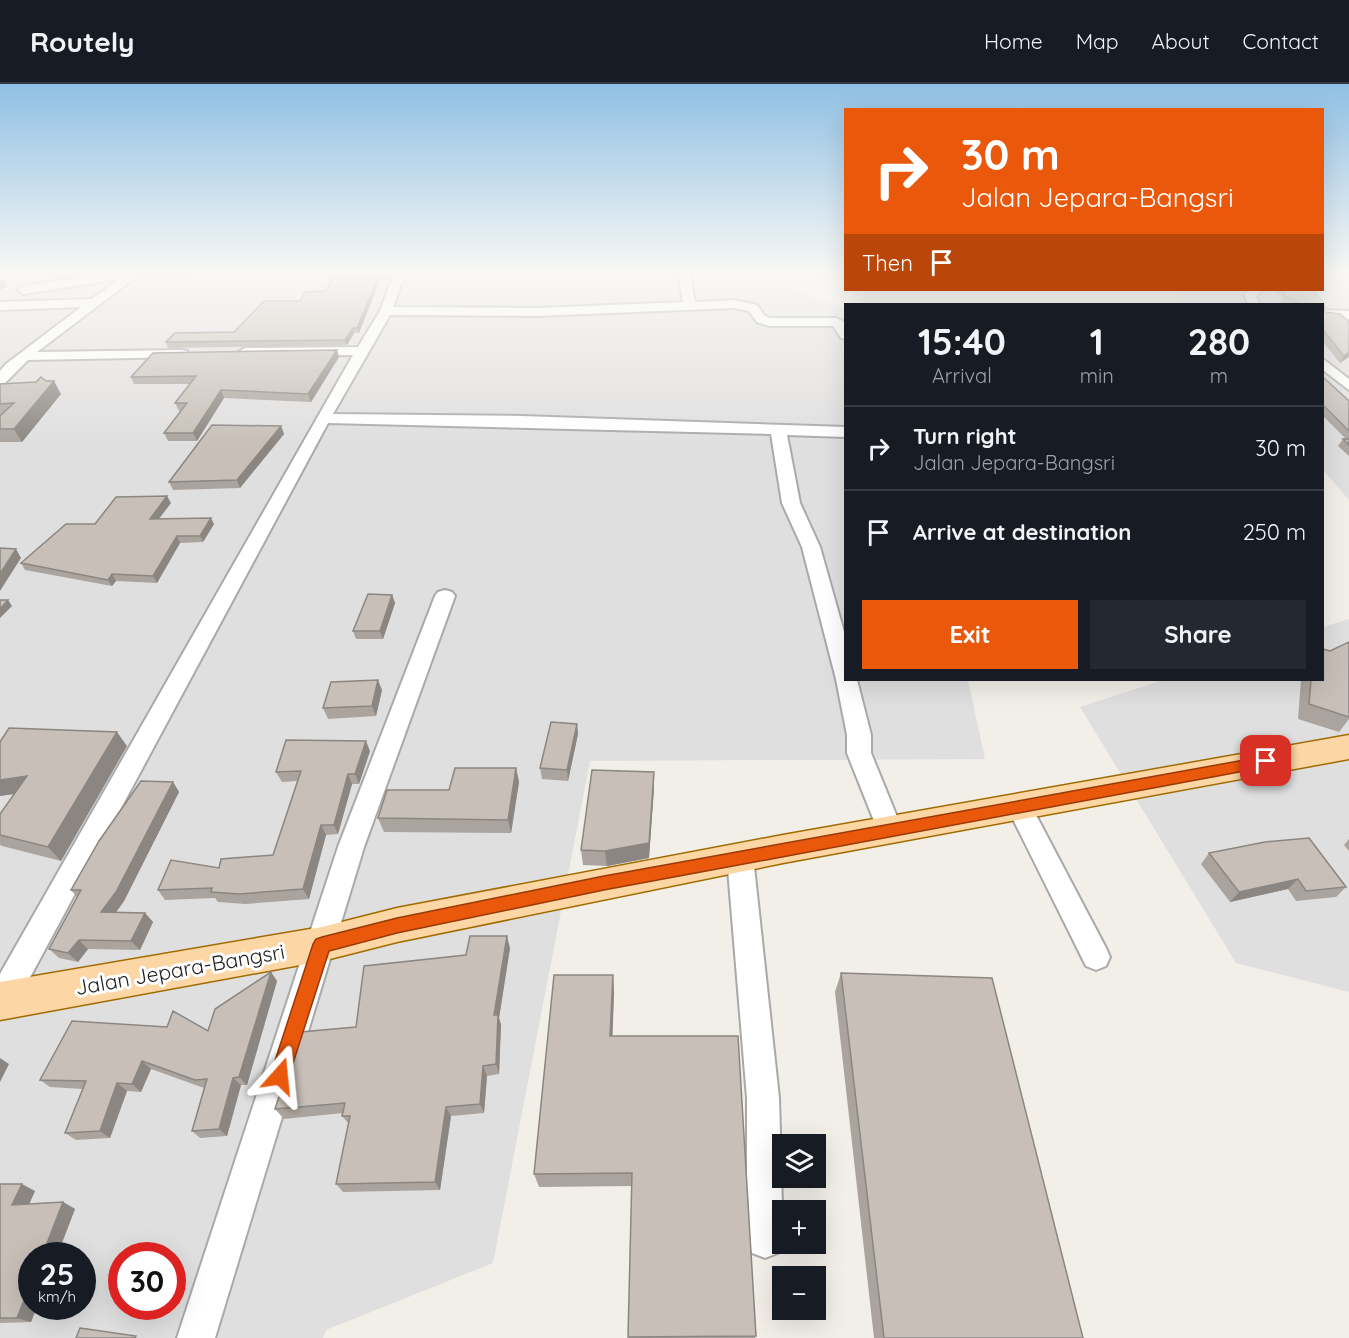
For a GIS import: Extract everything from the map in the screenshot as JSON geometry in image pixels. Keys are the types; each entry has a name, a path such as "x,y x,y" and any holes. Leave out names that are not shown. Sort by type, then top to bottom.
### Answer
{"main road":[{"name":"Jalan Jepara-Bangsri","path":"1,1001 322,944 397,925 740,857 1349,747"}],"street":[{"path":"0,380 24,356 59,330"},
{"path":"1,1001 322,418 376,330"},
{"path":"235,352 364,351"},
{"path":"24,356 192,354"},
{"path":"1324,364 1349,386"},
{"path":"322,418 534,421 844,432"},
{"path":"778,430 791,503 811,547 844,671"},
{"path":"196,1338 351,847 445,596"},
{"path":"846,681 859,735 859,753 889,829"},
{"path":"1018,805 1096,957"},
{"path":"740,857 763,1098 765,1240"}],"shaded area":[{"path":"0,330 844,330 844,681 968,681 985,759 590,761 493,1263 326,1330 323,1338 0,1338"},
{"path":"1324,330 1349,330 1349,500 1324,471"},
{"path":"1349,619 1349,992 1236,963 1080,707 1160,681 1324,681 1324,627"}],"building":[{"path":"236,330 352,330 345,340 166,342 175,333 234,332"},
{"path":"1324,330 1349,330 1349,352 1344,356"},
{"path":"337,350 308,394 221,390 193,433 164,433 187,403 175,403 196,376 131,377 153,353"},
{"path":"41,377 46,381 54,381 14,429 0,429 0,416 14,403 0,404 0,384 36,382"},
{"path":"1324,378 1349,401 1349,431 1324,406"},
{"path":"212,425 281,426 237,480 169,482"},
{"path":"167,496 150,519 211,518 200,536 177,536 153,576 112,574 108,580 21,563 66,524 95,524 116,497"},
{"path":"0,548 16,549 0,574"},
{"path":"368,594 392,595 380,631 353,631"},
{"path":"0,600 8,600 0,609"},
{"path":"1349,642 1349,717 1309,704 1311,681 1324,681 1324,649 1330,651"},
{"path":"378,680 372,706 323,708 331,682"},
{"path":"551,722 577,724 567,770 540,768"},
{"path":"9,728 117,732 48,847 0,835 0,814 27,776 0,780 0,742"},
{"path":"286,740 366,741 355,774 348,774 334,825 321,825 303,889 239,894 211,892 212,888 158,890 171,860 219,868 221,859 273,855 301,771 276,772"},
{"path":"455,768 516,768 508,820 378,818 387,790 449,790"},
{"path":"592,770 654,772 649,843 605,851 581,850"},
{"path":"141,781 173,782 116,892 101,912 145,913 131,941 79,940 68,953 49,949 81,890 71,890 99,841"},
{"path":"1309,838 1346,887 1306,891 1298,879 1239,892 1209,853 1265,842"},
{"path":"470,936 507,936 494,1015 498,1015 496,1064 483,1066 480,1104 446,1107 435,1182 336,1184 350,1116 342,1116 345,1103 275,1109 300,1032 356,1027 364,966 466,955"},
{"path":"271,972 239,1077 233,1078 219,1129 192,1131 207,1079 195,1080 142,1061 132,1084 117,1083 100,1131 65,1133 86,1081 40,1080 72,1021 167,1027 173,1011 208,1031 215,1009"},
{"path":"841,973 992,978 1083,1338 884,1338"},
{"path":"554,975 613,975 610,1036 738,1036 756,1336 628,1337 632,1173 534,1174"},
{"path":"0,1184 22,1184 12,1205 63,1202 47,1242 18,1242 18,1315 17,1318 0,1318"},
{"path":"80,1328 136,1336 135,1338 76,1338"}],"route":[{"path":"280,1076 322,944 397,925 604,883 1266,761"}]}
